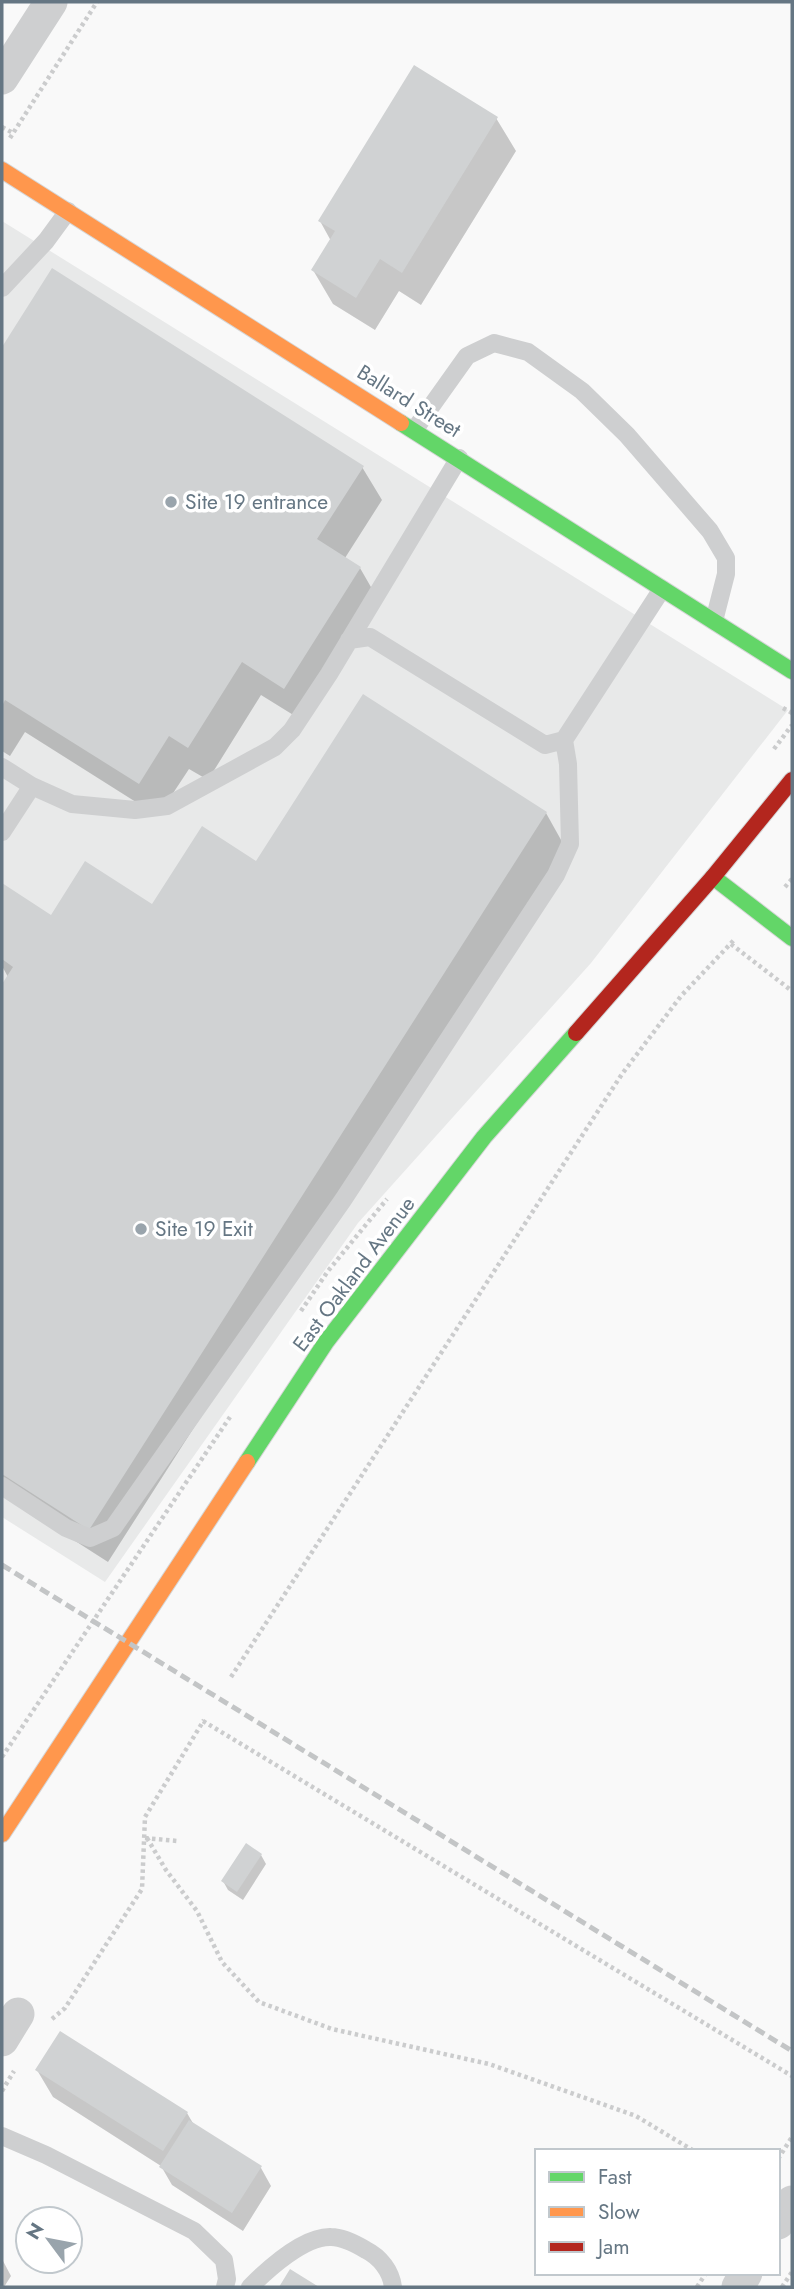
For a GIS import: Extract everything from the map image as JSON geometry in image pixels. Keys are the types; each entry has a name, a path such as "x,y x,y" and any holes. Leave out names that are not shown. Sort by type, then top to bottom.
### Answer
{"main road":[{"name":"Ballard Street","path":"2,170 415,429 792,671"},
{"name":"East Oakland Avenue","path":"2,1834 326,1342 484,1137 713,877 792,780"},
{"path":"713,877 792,938"}],"street":[{"path":"2,78 51,2"}],"lane":[{"path":"2,288 46,241 68,211"},
{"path":"415,429 467,356 494,343 527,352 592,400 627,435 710,531 726,558 726,574 714,621"},
{"path":"2,767 32,786 72,804 135,810 167,806 275,747 292,730 459,458"},
{"path":"2,1486 66,1528 90,1538 113,1528 343,1200 556,875 570,844 568,765 564,740 662,589"},
{"path":"349,640 370,637 545,745 564,740"},
{"path":"2,832 32,786"},
{"path":"2,2136 47,2155 194,2231 224,2260 227,2279 225,2287"},
{"path":"250,2287 272,2265 302,2245 330,2236 351,2242 379,2256 393,2287"}],"path":[{"path":"7,142 97,2"},
{"path":"2,127 13,133"},
{"path":"231,1677 622,1074 681,996 792,879"},
{"path":"731,944 792,991"},
{"path":"2,2091 20,2037 65,2008 142,1889 145,1817 204,1720 792,2076"},
{"path":"145,1838 177,1841"},
{"path":"145,1838 197,1912 222,1962 259,2001 332,2029 489,2064 636,2116 691,2149"},
{"path":"780,2156 792,2137"},
{"path":"782,2287 792,2272"}],"shaded area":[{"path":"2,221 788,710 591,963 358,1223 105,1582 2,1517"}],"building":[{"path":"414,65 498,117 402,273 380,259 356,298 311,270 335,231 318,221"},
{"name":"Site 19 entrance","path":"52,268 364,466 317,539 361,567 284,689 242,662 188,748 169,736 139,784 5,700 2,706 2,347"},
{"name":"Site 19 Exit","path":"363,694 547,812 89,1530 2,1474 2,984 13,967 2,959 2,883 51,915 85,861 152,904 202,826 256,861"},
{"path":"246,1843 262,1854 237,1892 221,1881"},
{"path":"60,2031 188,2112 163,2151 35,2070"},
{"path":"189,2120 262,2166 232,2213 159,2167"},
{"path":"290,2269 319,2287 279,2287"}],"railway":[{"path":"2,1565 792,2051"}],"traffic: fast":[{"path":"401,423 792,671"},
{"path":"713,877 792,938"},
{"path":"247,1462 326,1342 484,1137 576,1033"}],"traffic: slow":[{"path":"2,170 401,423"},
{"path":"2,1834 247,1462"}],"traffic: jam":[{"path":"576,1033 713,877 792,780"}],"place":[{"name":"Site 19 entrance","path":"171,502"},
{"name":"Site 19 Exit","path":"141,1229"}]}
